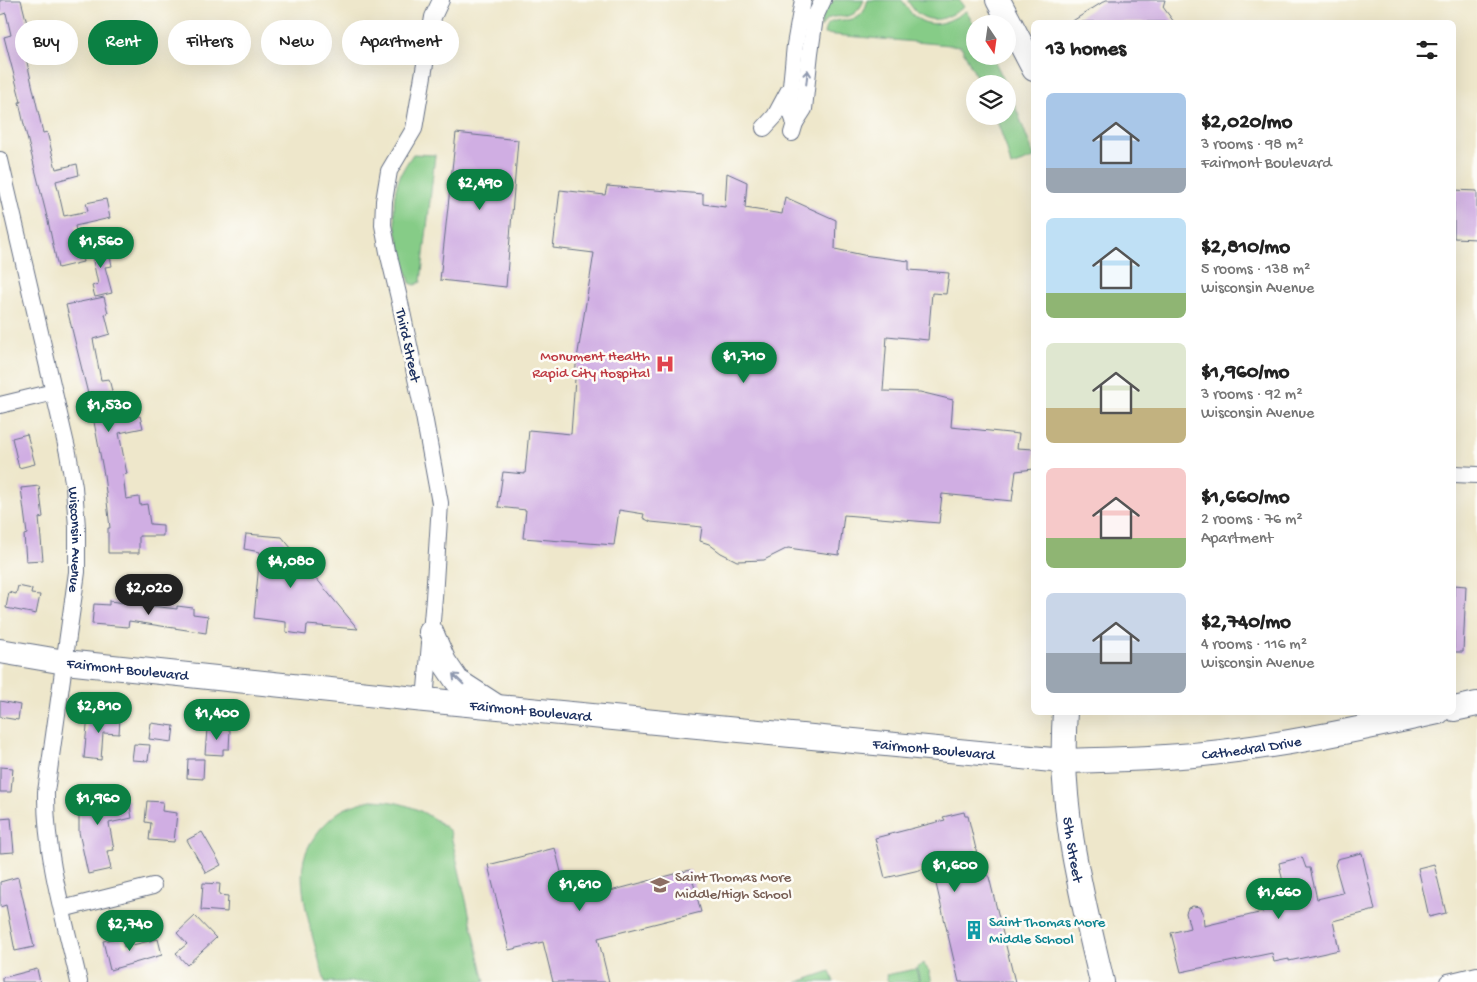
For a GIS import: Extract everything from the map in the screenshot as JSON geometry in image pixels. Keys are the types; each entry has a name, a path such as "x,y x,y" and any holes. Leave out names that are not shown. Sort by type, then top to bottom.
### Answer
{"street":[{"name":"Third Street","path":"425,700 440,503 429,439 388,252 384,225 384,201 389,171 414,129 433,17 441,0"},
{"path":"803,0 795,45 789,107 794,128 804,109 815,17 823,0"},
{"path":"998,0 1031,63"},
{"path":"764,128 775,116 791,86"},
{"name":"Wisconsin Avenue","path":"0,160 68,453 78,527 77,572 46,792 46,819 51,859 79,982"},
{"path":"0,405 54,392"},
{"path":"1456,474 1477,475"},
{"path":"431,632 444,662 457,681 498,707"},
{"name":"Fairmont Boulevard","path":"0,651 65,662 425,700 1063,761"},
{"path":"1456,709 1477,704"},
{"name":"5th Street","path":"1065,715 1063,761 1068,815 1077,875 1102,982"},
{"name":"Cathedral Drive","path":"1063,761 1163,758 1219,752 1298,741 1424,715"},
{"path":"62,909 153,886"},
{"path":"1448,982 1477,975"}],"green space":[{"path":"834,0 864,0 859,9 853,14 830,18 825,21 821,28 823,12"},
{"path":"868,0 902,0 918,19 932,24 953,19 966,11 968,15 966,15 966,56 961,46 824,34 829,23 856,18 864,10"},
{"path":"907,0 959,0 964,7 949,16 932,19 918,14"},
{"path":"970,65 996,65 1002,75 976,75"},
{"path":"1016,108 1031,148 1031,159 1011,166 998,125 1016,125"},
{"path":"413,154 435,155 421,282 415,285 410,283 397,234 394,209 398,181"},
{"path":"371,800 394,802 413,808 432,817 450,831 485,982 325,982 303,892 304,857 315,836 333,817 346,808"},
{"path":"923,963 929,971 932,982 920,982 917,968"},
{"path":"916,969 919,982 888,982 886,975"},
{"path":"830,971 834,982 798,982"}],"building":[{"path":"0,0 21,0 26,20 15,20 15,65 28,65 43,133 47,132 56,169 77,164 79,175 56,181 64,216 88,211 86,203 106,199 110,218 75,226 83,262 58,268 19,102 21,102 4,37 11,35 6,13 0,15"},
{"path":"1106,0 1165,0 1163,7 1173,20 1074,20"},
{"path":"456,133 518,140 506,287 440,280"},
{"name":"Monument Health Rapid City Hospital","path":"727,173 747,182 745,208 782,214 785,197 836,220 835,249 909,261 909,270 949,273 946,294 932,293 928,340 887,336 883,391 920,392 953,400 951,427 1019,434 1017,448 1031,449 1031,469 1016,471 1012,501 942,494 939,523 844,515 839,555 788,548 764,560 737,561 709,544 700,541 702,527 651,522 643,518 644,514 619,510 614,545 523,538 526,510 498,507 503,472 525,474 529,430 571,434 576,365 594,253 553,248 560,190 605,195 607,186 703,194 703,204 725,207"},
{"path":"1456,190 1477,191 1477,239 1456,238"},
{"path":"98,240 101,253 109,251 112,266 105,267 112,293 95,297 92,286 98,284 89,242"},
{"path":"104,297 108,313 105,314 110,334 93,339 101,380 109,379 112,391 106,393 112,423 140,416 143,428 119,433 127,474 123,475 126,499 139,497 140,505 147,504 150,524 163,525 163,536 139,536 139,553 108,553 108,528 110,528 104,475 91,406 66,305"},
{"path":"27,434 35,464 19,468 12,438"},
{"path":"39,486 43,517 39,518 43,560 26,561 24,535 27,534 21,488"},
{"path":"246,534 282,537 358,629 307,625 306,635 286,632 286,622 254,618 260,552 244,549"},
{"path":"1456,585 1466,586 1463,652 1456,652"},
{"path":"18,586 32,589 31,594 40,595 36,614 6,608 9,592 16,594"},
{"path":"109,601 177,609 177,606 193,608 193,614 208,616 206,633 129,621 128,627 92,624 94,604 109,605"},
{"path":"0,701 20,705 18,720 0,717"},
{"path":"88,715 120,718 119,734 103,733 101,760 84,758"},
{"path":"151,723 174,726 172,742 149,739"},
{"path":"207,729 230,730 229,749 223,749 223,755 205,754"},
{"path":"134,744 150,745 148,761 132,760"},
{"path":"188,759 204,759 203,779 187,778"},
{"path":"0,767 13,768 11,792 0,792"},
{"path":"79,786 105,786 105,805 129,800 132,818 109,823 114,850 107,851 111,869 88,874 79,832"},
{"path":"147,801 163,802 162,811 177,813 174,842 149,840 151,823 145,822"},
{"name":"Saint Thomas More Middle School","path":"964,812 965,816 968,816 979,862 985,861 1015,982 959,982 932,867 885,878 875,838 945,820 943,817"},
{"path":"11,818 14,852 0,853 0,819"},
{"path":"202,832 221,865 206,873 187,840"},
{"path":"555,848 567,896 577,882 599,894 690,870 701,912 598,938 609,982 553,982 543,942 509,950 488,865"},
{"path":"1362,853 1375,910 1333,921 1339,950 1289,961 1289,959 1274,962 1272,953 1181,972 1171,933 1190,928 1186,913 1188,908 1193,906 1200,907 1203,912 1204,926 1263,912 1262,910 1266,908 1265,903 1269,899 1267,891 1284,887 1279,863 1302,857 1306,868 1310,868 1317,899 1343,893 1335,865 1337,859"},
{"path":"1434,864 1446,913 1429,917 1418,868"},
{"path":"18,877 34,947 15,951 6,905 0,907 0,882"},
{"path":"203,883 220,884 219,895 228,896 227,912 201,910"},
{"path":"195,916 216,938 187,965 176,953 187,944 177,933"},
{"path":"121,937 124,947 158,939 162,955 110,970 103,941"},
{"path":"37,969 40,982 2,982 2,978"}],"place":[{"name":"Monument Health Rapid City Hospital","path":"665,364"},
{"name":"Saint Thomas More Middle/High School","path":"660,885"},
{"name":"Saint Thomas More Middle School","path":"974,930"}]}
